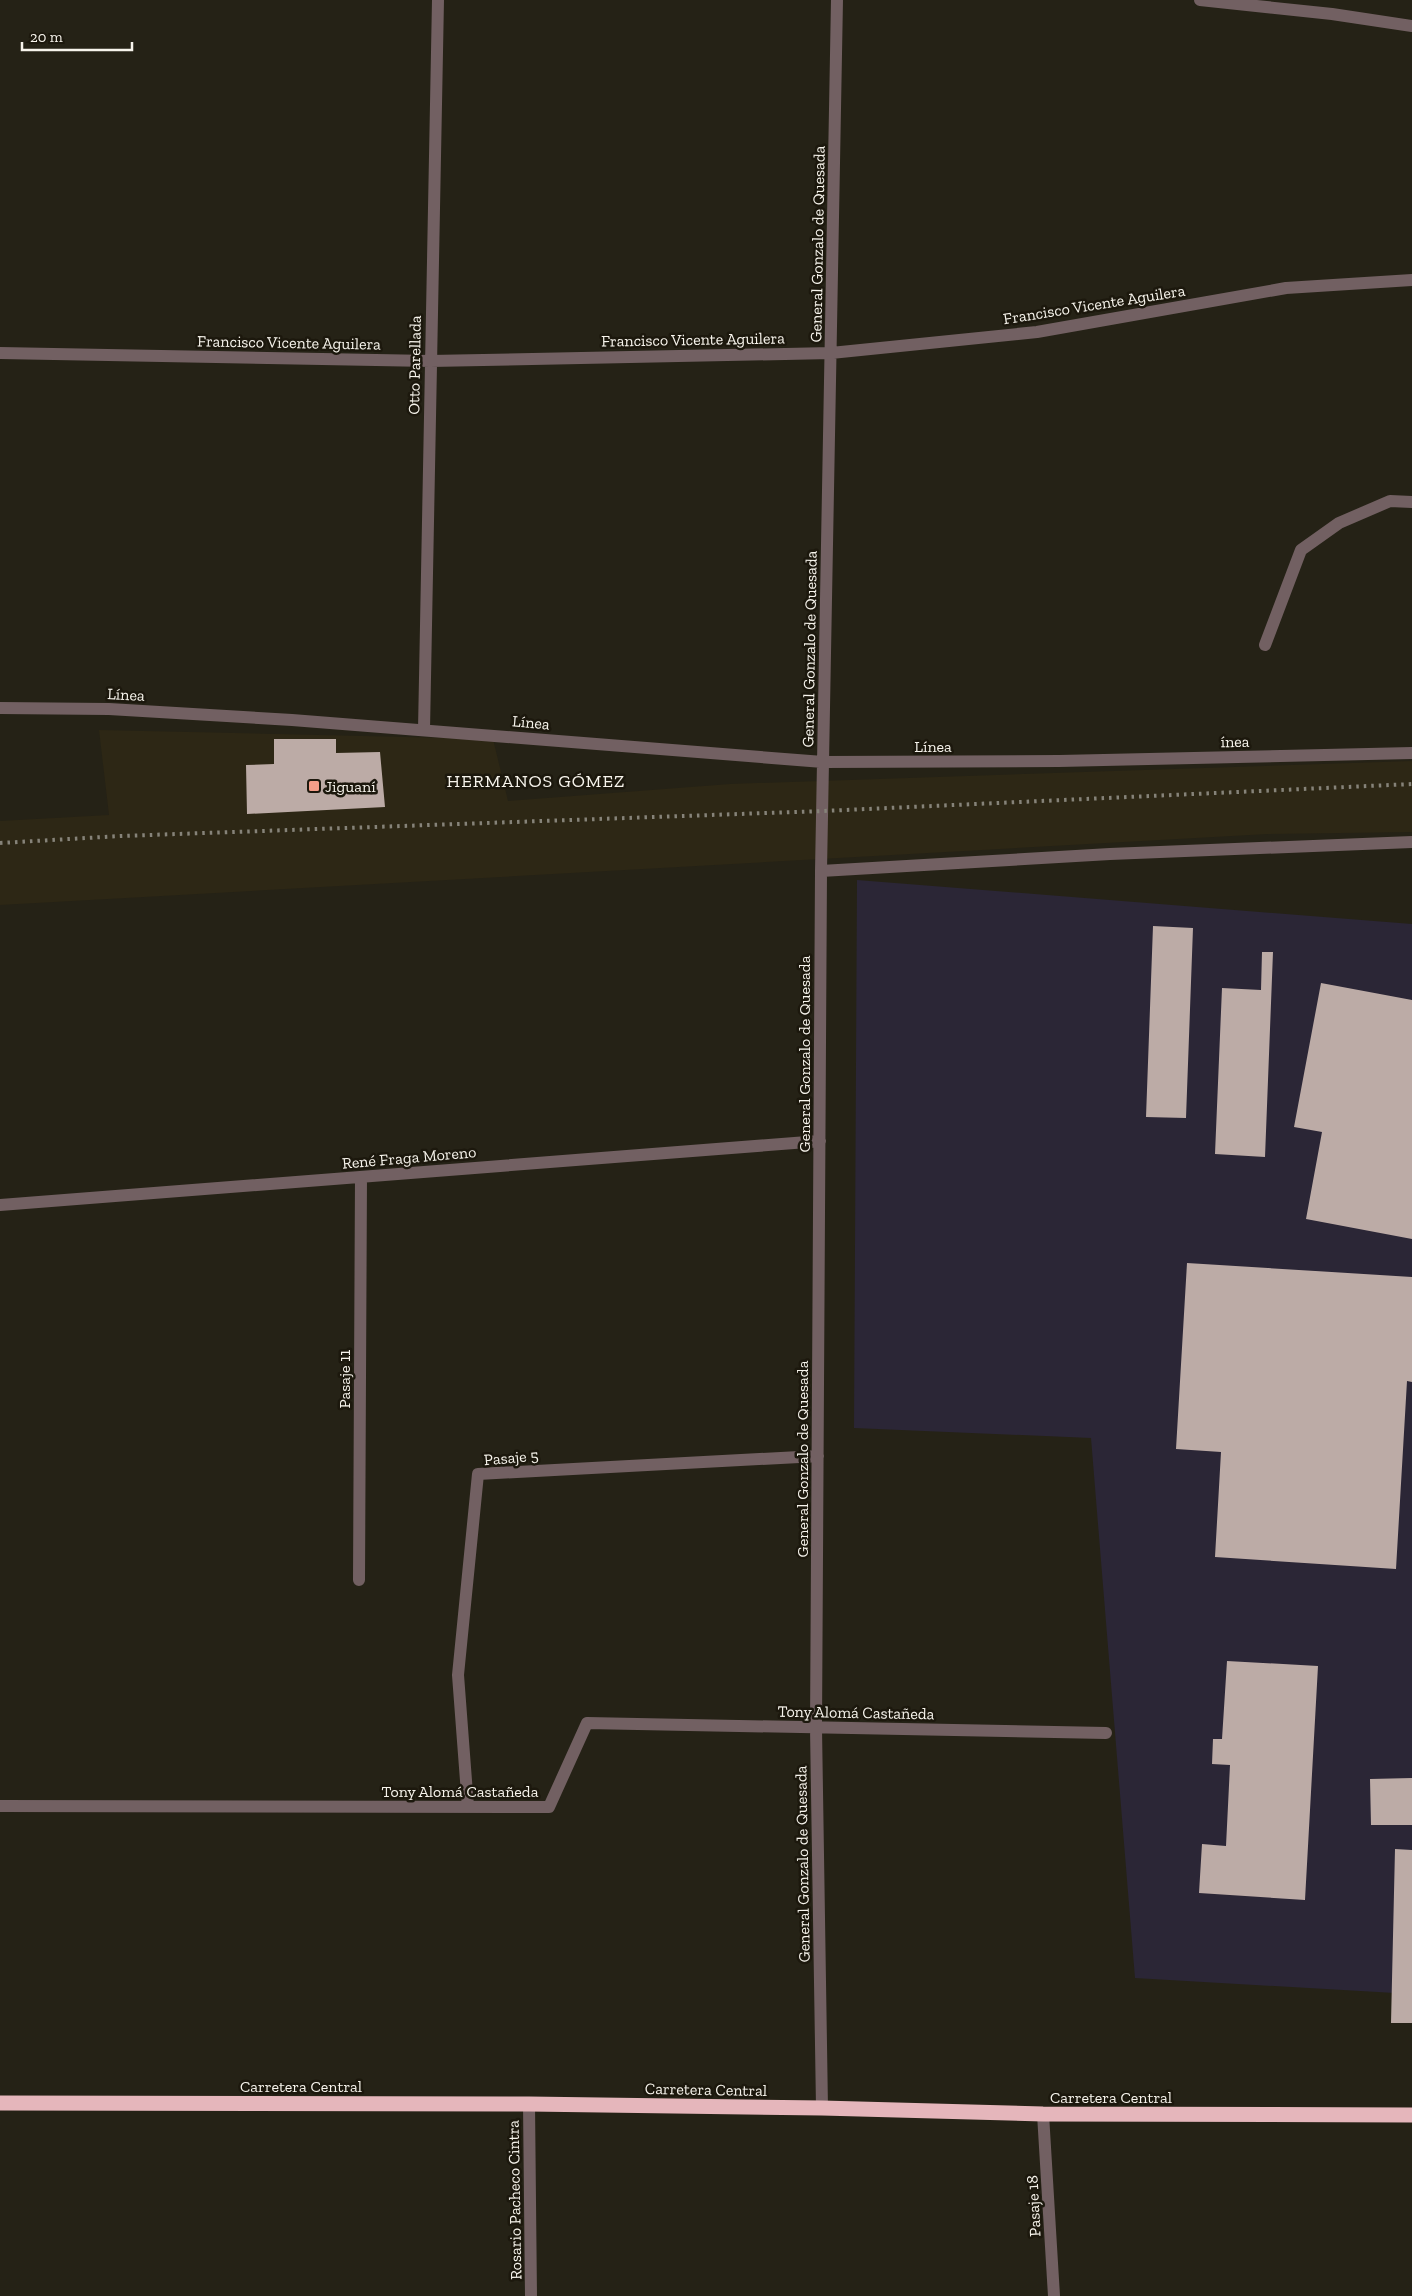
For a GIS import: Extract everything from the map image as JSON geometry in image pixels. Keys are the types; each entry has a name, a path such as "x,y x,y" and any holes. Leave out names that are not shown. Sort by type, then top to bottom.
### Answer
{"highway":[{"name":"Carretera Central","path":"0,2104 529,2104 822,2108 1043,2114 1412,2115"}],"street":[{"name":"Otto Parellada","path":"424,730 438,0"},
{"name":"General Gonzalo de Quesada","path":"822,2108 816,1728 821,871 837,0"},
{"path":"1200,0 1332,14 1412,26"},
{"path":"1332,14 1334,0"},
{"name":"Francisco Vicente Aguilera","path":"0,353 430,361 831,352 1037,332 1286,288 1412,280"},
{"path":"1265,645 1302,550 1338,523 1390,501 1412,502"},
{"name":"Línea","path":"0,708 109,709 424,730 823,762 1059,761"},
{"name":"ínea","path":"1059,761 1412,753"},
{"path":"821,871 1110,854 1412,842"},
{"name":"René Fraga Moreno","path":"0,1205 820,1141"},
{"name":"Pasaje 11","path":"360,1580 361,1177"},
{"name":"Pasaje 5","path":"468,1807 458,1675 478,1474 818,1456"},
{"name":"Tony Alomá Castañeda","path":"0,1806 549,1807 587,1723 1106,1733"},
{"name":"Rosario Pacheco Cintra","path":"529,2104 532,2296"},
{"name":"Pasaje 18","path":"1043,2114 1054,2296"}],"shaded area":[{"path":"99,730 493,739 508,801 730,784 1412,761 1412,832 1268,834 0,905 0,821 109,815"},
{"path":"857,880 1412,924 1412,1994 1135,1978 1091,1438 854,1428"}],"building":[{"name":"Jiguaní","path":"274,739 336,739 336,753 380,752 385,807 247,814 246,765 274,764"},
{"path":"1153,926 1193,928 1186,1118 1146,1117"},
{"path":"1262,952 1273,952 1265,1157 1215,1154 1222,988 1261,990"},
{"path":"1321,983 1412,1000 1412,1239 1306,1219 1322,1132 1294,1127"},
{"path":"1187,1263 1412,1277 1412,1382 1407,1381 1396,1569 1215,1557 1221,1452 1176,1449"},
{"path":"1227,1661 1318,1666 1305,1900 1199,1893 1202,1844 1226,1846 1230,1765 1212,1764 1213,1739 1222,1739"},
{"path":"1412,1778 1412,1825 1371,1825 1370,1779"},
{"path":"1395,1849 1412,1850 1412,2023 1391,2023"}],"railway":[{"path":"0,843 121,836 823,811 1412,784"}],"place":[{"name":"Jiguaní","path":"314,786"}],"district":[{"name":"HERMANOS GÓMEZ","path":"536,781"}]}
